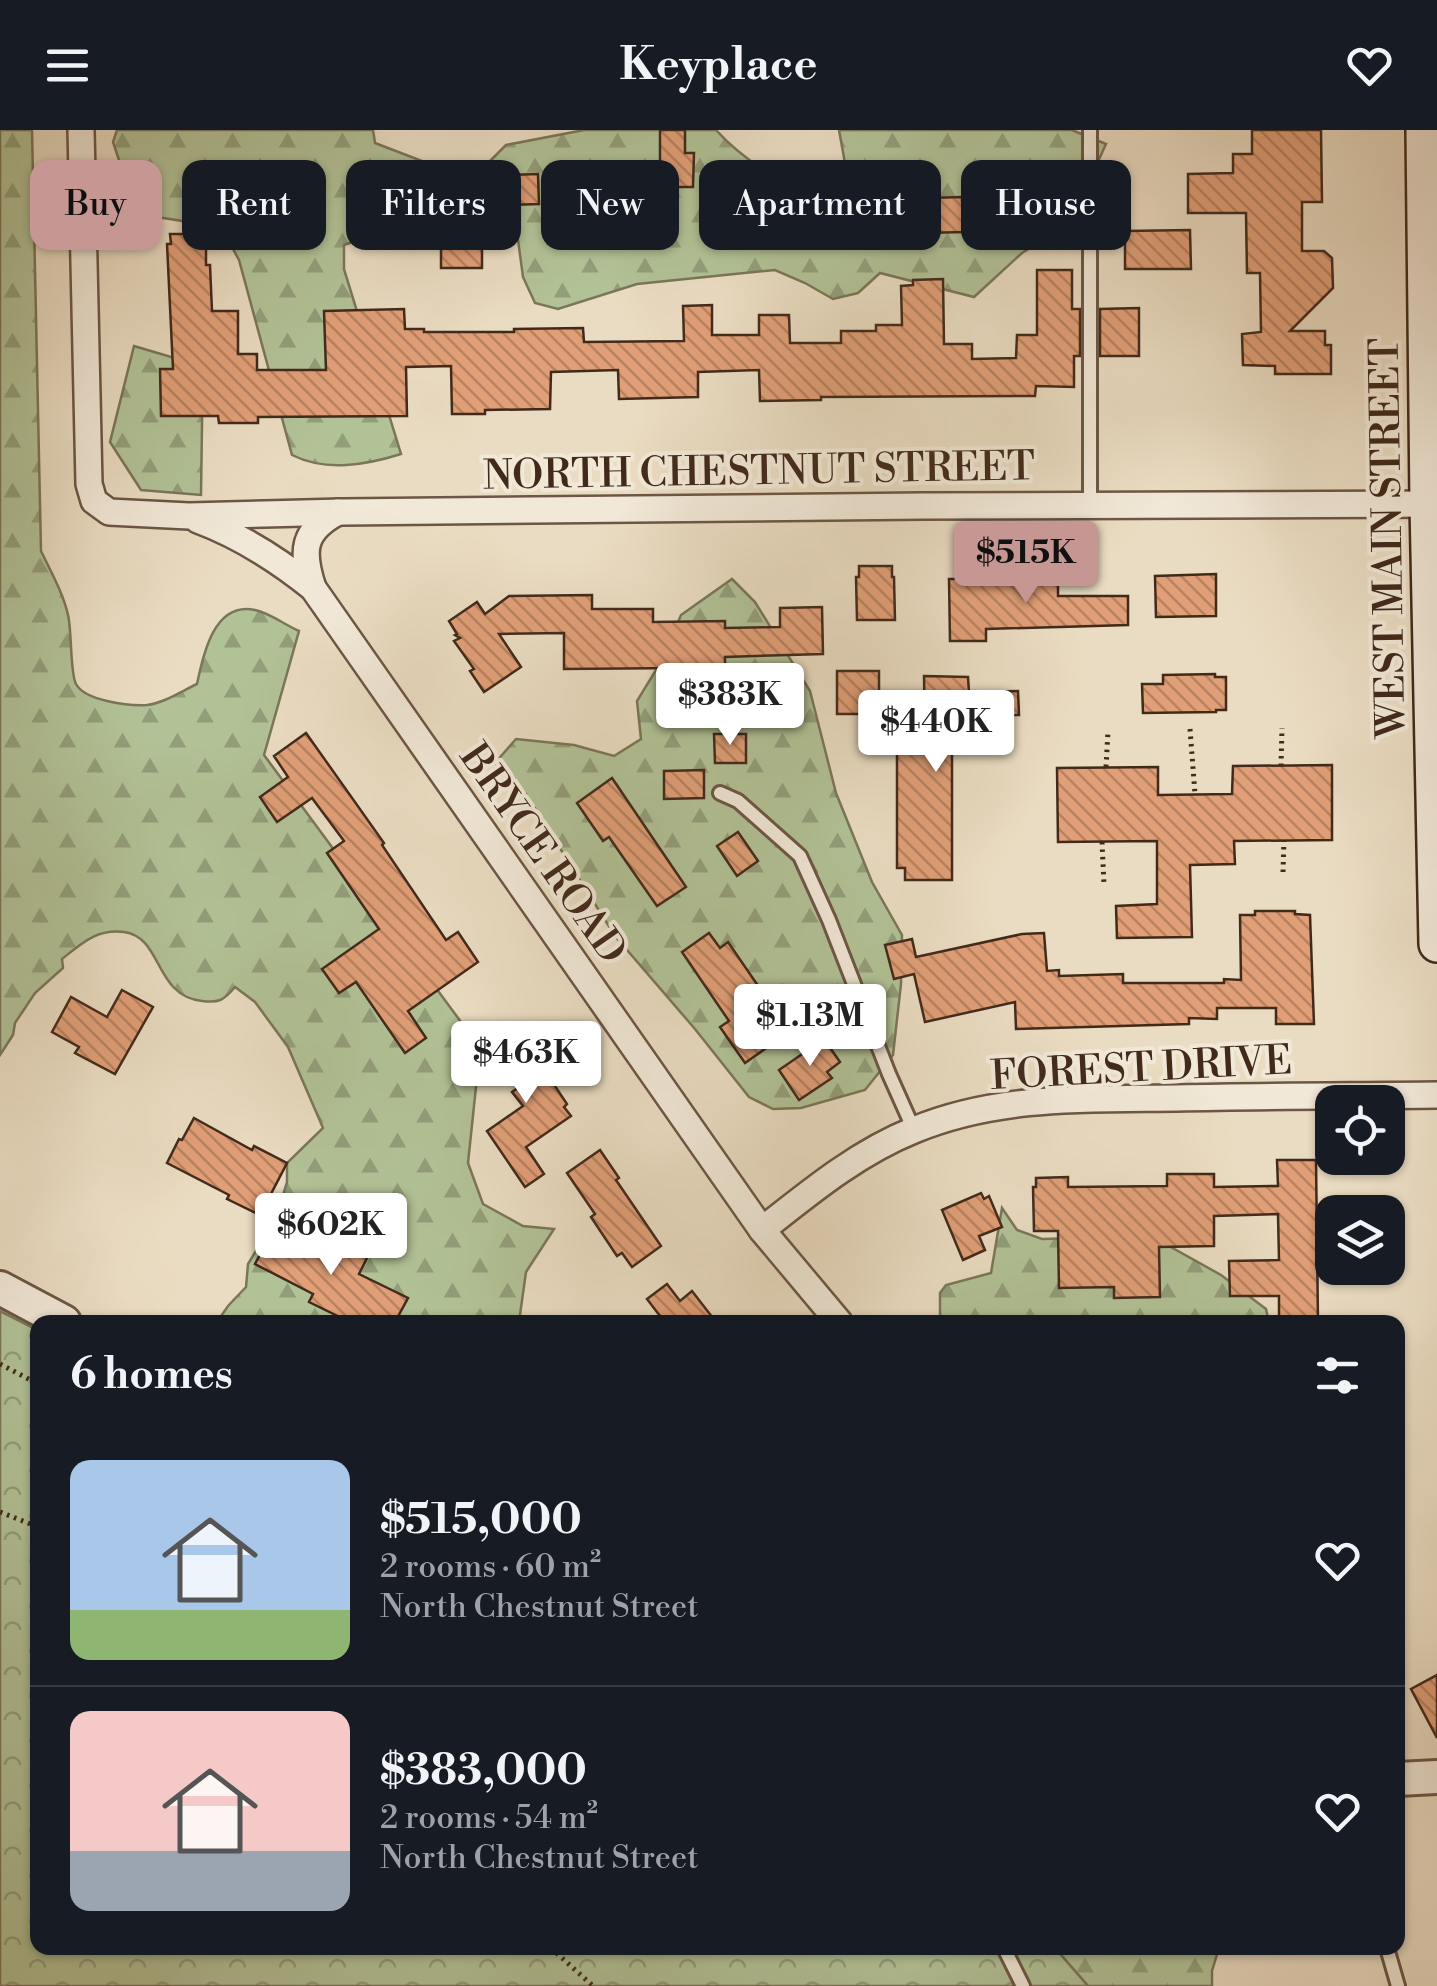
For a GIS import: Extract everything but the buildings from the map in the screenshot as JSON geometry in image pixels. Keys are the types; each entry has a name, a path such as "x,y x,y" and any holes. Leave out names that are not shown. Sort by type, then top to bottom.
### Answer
{"main road":[{"name":"WEST MAIN STREET","path":"1424,130 1437,944"}],"street":[{"name":"NORTH CHESTNUT STREET","path":"81,130 88,484 94,501 109,512 189,516 1090,504 1432,504"},
{"path":"312,588 305,550 310,534 320,522 338,512"},
{"name":"BRYCE ROAD","path":"189,516 261,550 312,588 762,1230 833,1315"},
{"name":"FOREST DRIVE","path":"762,1230 846,1165 914,1130 1000,1106 1045,1100 1437,1095"},
{"path":"0,1288 51,1315"},
{"path":"1405,1779 1437,1777"}],"lane":[{"path":"1090,130 1090,504"},
{"path":"720,793 738,801 800,856 914,1130"},
{"path":"1008,1955 1023,1986"},
{"path":"1389,1955 1398,1986"}],"path":[{"path":"1281,766 1282,728"},
{"path":"1190,729 1195,794"},
{"path":"1106,767 1108,731"},
{"path":"1283,872 1284,840"},
{"path":"1102,842 1104,885"},
{"path":"0,1364 30,1380"},
{"path":"0,1512 30,1524"},
{"path":"559,1955 593,1986"}],"green space":[{"path":"0,130 32,130 30,250 35,250 41,551 68,615 76,684 88,695 108,701 153,704 197,684 207,645 229,614 241,609 255,610 299,631 264,755 478,1045 468,1163 483,1204 523,1226 554,1229 526,1272 520,1315 222,1315 246,1287 248,1264 276,1218 287,1182 287,1163 323,1128 288,1047 255,1002 235,987 217,1001 186,997 175,989 137,936 124,932 97,935 62,959 63,968 35,993 15,1023 13,1035 0,1055"},
{"path":"117,130 373,130 375,143 419,160 346,160 344,269 401,454 360,464 332,465 292,455 234,250 326,250 326,160 182,160 182,221 162,218 162,160 119,160 113,142"},
{"path":"584,130 716,130 751,160 699,160 699,250 941,250 941,160 844,160 839,130 1072,130 1106,144 1099,160 961,160 961,250 1027,250 974,297 880,273 858,293 833,299 775,270 637,284 558,309 535,303 523,277 519,250 521,160 491,160 506,145"},
{"path":"134,346 171,357 203,355 201,495 141,490 110,442"},
{"path":"732,579 755,602 810,691 836,793 872,882 902,935 893,1055 865,1090 801,1108 773,1109 749,1097 615,936 526,794 495,763 516,739 574,745 614,756 641,739 637,701 661,662 681,615"},
{"path":"1002,1208 1017,1230 1042,1239 1151,1236 1221,1275 1266,1309 1267,1315 940,1315 940,1293 946,1285 991,1273"},
{"path":"0,1311 30,1326 30,1955 1061,1955 1088,1986 0,1986"},
{"path":"1061,1955 1217,1955 1212,1986 1088,1986"}]}
